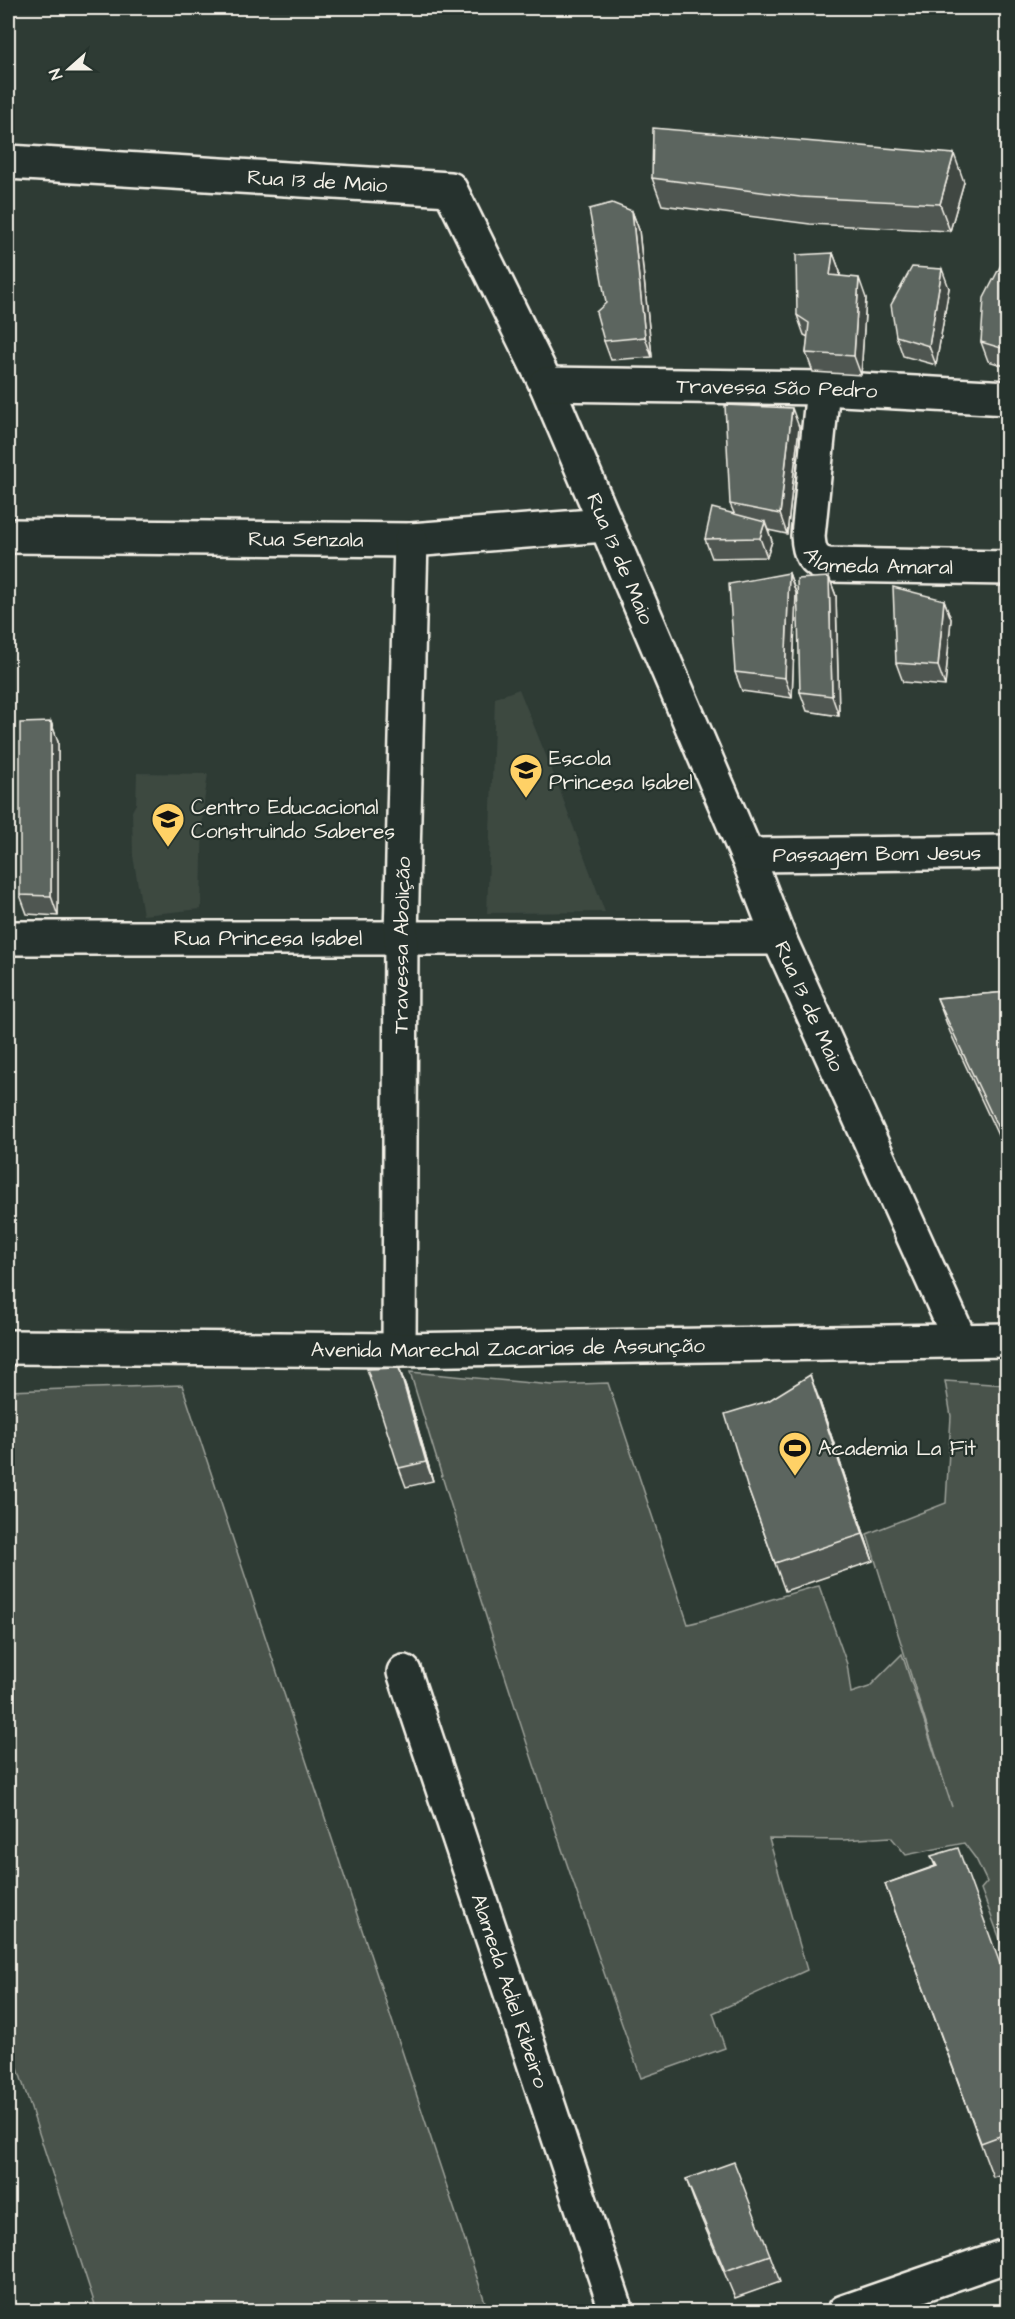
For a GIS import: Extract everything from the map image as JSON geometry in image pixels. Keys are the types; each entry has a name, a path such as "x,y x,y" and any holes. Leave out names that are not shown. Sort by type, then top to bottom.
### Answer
{"street":[{"name":"Rua 13 de Maio","path":"8,162 450,189 546,384 747,855 778,938 960,1340"},
{"name":"Travessa São Pedro","path":"546,384 823,388 1008,398"},
{"name":"Alameda Amaral","path":"823,388 808,536 809,548 820,564 1008,568"},
{"name":"Rua Senzala","path":"8,536 411,540 605,525"},
{"name":"Travessa Abolição","path":"399,1350 401,936 411,540"},
{"name":"Passagem Bom Jesus","path":"747,855 1008,852"},
{"name":"Rua Princesa Isabel","path":"8,938 401,936 778,938"},
{"name":"Avenida Marechal Zacarias de Assunção","path":"8,1347 399,1350 1008,1340"},
{"name":"Alameda Adiel Ribeiro","path":"404,1672 617,2312"},
{"path":"844,2312 1008,2255"}],"shaded area":[{"name":"Escola Princesa Isabel","path":"519,689 605,912 487,913 495,698"},
{"name":"Centro Educacional Construindo Saberes","path":"137,773 208,774 203,809 201,909 143,915 133,856 132,811 136,804"},
{"path":"410,1372 552,1385 608,1383 688,1624 819,1586 847,1664 851,1693 869,1687 902,1654 952,1807 867,1534 946,1503 951,1416 945,1381 1007,1385 1007,1958 981,1889 987,1882 976,1859 964,1843 906,1855 891,1837 843,1840 769,1839 807,1970 713,2013 725,2048 641,2078 521,1726"},
{"path":"182,1385 488,2311 97,2311 8,2038 8,1391"}],"building":[{"path":"653,128 954,154 940,204 800,197 652,178"},
{"path":"612,203 632,211 645,337 604,341 596,312 606,303 589,209"},
{"path":"833,253 830,275 859,278 854,356 806,353 809,323 797,315 796,255"},
{"path":"1005,257 1008,257 1008,350 981,342 984,298"},
{"path":"912,267 942,269 929,346 896,336 891,305"},
{"path":"725,405 792,408 780,514 730,504"},
{"path":"712,508 765,522 760,538 705,539"},
{"path":"789,573 785,678 735,672 729,584"},
{"path":"829,577 832,696 800,692 797,579"},
{"path":"893,587 944,600 938,666 896,663"},
{"path":"51,722 51,896 20,895 20,723"},
{"path":"1008,992 1008,1149 937,998"},
{"path":"399,1368 426,1462 399,1468 367,1369"},
{"name":"Academia La Fit","path":"810,1375 863,1534 775,1563 747,1486 725,1414 768,1401"},
{"path":"958,1848 1008,1986 1008,2133 981,2143 885,1884 937,1866 931,1856"},
{"path":"734,2162 770,2255 725,2271 686,2179"}],"place":[{"name":"Escola Princesa Isabel","path":"526,799"},
{"name":"Centro Educacional Construindo Saberes","path":"168,848"},
{"name":"Academia La Fit","path":"795,1477"}]}
